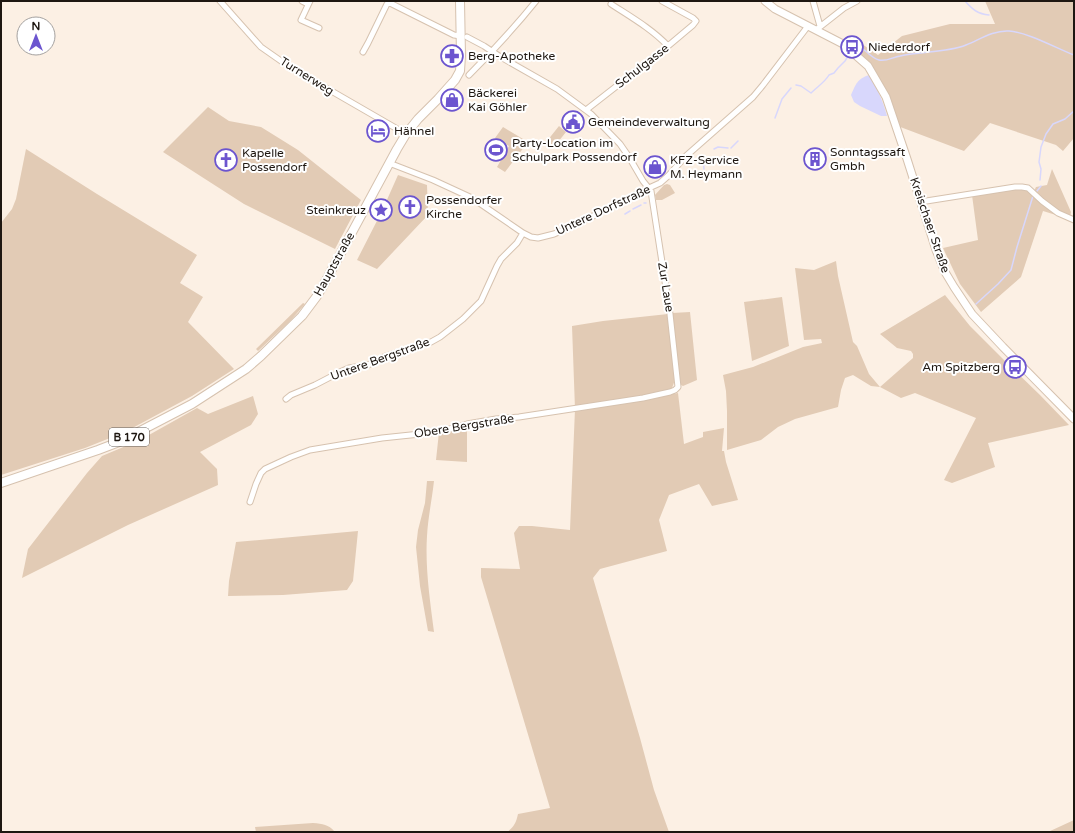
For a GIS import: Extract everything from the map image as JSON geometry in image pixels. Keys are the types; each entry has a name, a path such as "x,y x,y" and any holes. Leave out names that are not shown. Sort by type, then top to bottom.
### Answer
{"main road":[{"name":"Hauptstraße","path":"1,483 119,442 192,404 246,369 302,316 323,286 406,134 455,80 460,71 464,36 460,1"},
{"name":"Kreischaer Straße","path":"765,1 775,9 808,26 818,28 843,44 868,66 886,97 908,159 936,250 945,272 972,314 1074,419"}],"street":[{"name":"Turnerweg","path":"220,1 261,46 328,89 406,134"},
{"path":"302,1 309,3 301,20 319,28"},
{"path":"469,74 492,52 536,1"},
{"name":"Schulgasse","path":"586,110 668,46 696,21 662,1"},
{"path":"813,1 818,28 844,8 857,1"},
{"path":"363,52 386,4 390,3 454,35 464,36 484,46 557,89 586,110 620,144 629,157 642,182 649,188"},
{"path":"611,4 632,17 668,46"},
{"name":"Untere Dorfstraße","path":"523,233 531,237 538,238 554,234 660,183 687,155 753,97 808,26"},
{"path":"389,163 433,180 472,198 523,233"},
{"path":"920,202 1022,187 1028,188 1058,213 1074,220"},
{"name":"Zur Laue","path":"649,188 651,191 670,314 678,387"},
{"name":"Untere Bergstraße","path":"286,399 291,395 344,370 368,365 386,356 431,342 440,337 463,319 481,301 501,259 517,243 523,233"},
{"name":"Obere Bergstraße","path":"250,502 256,484 265,468 310,450 382,438 440,432 467,424 496,419 643,398 670,392 678,387"}],"shaded area":[{"path":"985,1 1074,1 1074,138 1063,151 1056,145 990,123 964,151 895,125 886,97 861,55 852,47 859,42 878,55 902,36 950,24 995,24"},
{"path":"208,107 229,121 261,127 298,150 361,200 335,249 244,204 163,152"},
{"path":"559,126 566,132 554,147 547,141"},
{"path":"503,127 528,142 505,172 497,167 509,146 495,138"},
{"path":"26,149 197,255 180,283 203,297 188,322 234,369 192,396 125,432 85,448 1,475 1,223 12,209 16,199"},
{"path":"1052,169 1071,212 1070,217 1055,210 1034,191 1036,187 1047,185"},
{"path":"398,175 427,185 428,215 377,269 357,260 382,211"},
{"path":"664,185 670,185 675,193 662,200 656,200 655,195"},
{"path":"1015,188 1026,190 1031,193 1040,203 1056,215 1043,211 1021,277 981,312 960,284 943,248 978,240 972,195"},
{"path":"836,261 853,342 857,346 869,374 880,387 871,386 853,375 845,378 838,407 795,419 778,427 761,440 727,450 726,391 723,375 753,367 803,347 822,343 821,339 804,340 795,268 814,270"},
{"path":"945,295 970,326 1069,425 988,443 995,467 952,483 944,480 976,418 915,393 901,398 880,387 913,358 913,354 911,351 897,348 880,334"},
{"path":"782,297 789,346 752,361 744,302"},
{"path":"303,303 305,304 291,320 258,351 256,349"},
{"path":"690,312 697,380 683,386 679,384 672,313"},
{"path":"668,314 675,380 672,388 611,405 678,393 684,444 703,437 703,432 724,428 722,451 724,451 738,500 712,506 699,484 669,495 659,520 667,551 600,569 593,578 654,790 669,832 507,832 514,824 518,814 550,808 481,577 481,568 520,569 514,533 519,526 570,530 575,409 572,326"},
{"path":"253,396 258,414 251,425 200,452 217,469 218,485 128,525 22,578 28,549 102,456 140,440 197,408 208,414"},
{"path":"467,424 467,462 436,460 439,432"},
{"path":"427,481 434,481 428,522 427,560 428,584 434,632 428,631 420,586 416,547 418,530 425,503"},
{"path":"358,531 353,581 347,590 283,595 228,596 229,581 236,542"},
{"path":"1074,820 1074,832 1048,832"},
{"path":"313,823 330,827 335,832 256,832 255,827"}],"water":[{"path":"869,75 880,95 887,116 881,116 854,102 851,95 856,85 859,80"},
{"name":"Party-Location im Schulpark Possendorf","path":"496,142 505,147 498,160 487,153"}],"waterway":[{"path":"965,1 976,11 989,15"},
{"path":"857,48 862,48 872,57 884,60 908,54 958,48 997,32 1009,31 1033,37 1074,55"},
{"path":"796,85 801,86 811,93 829,75 834,73 850,53"},
{"path":"775,118 782,99 791,88"},
{"path":"1040,180 1041,169 1039,162 1041,147 1046,134 1053,124 1065,119 1074,111"},
{"path":"731,148 738,141"},
{"path":"714,149 718,147 728,148"},
{"path":"704,169 703,159 705,157"},
{"path":"1037,191 1041,186"},
{"path":"976,304 1011,270 1033,196"},
{"path":"633,209 641,205"},
{"path":"625,214 630,211"}],"place":[{"name":"Niederdorf","path":"852,47"},
{"name":"Berg-Apotheke","path":"452,56"},
{"name":"Bäckerei Kai Göhler","path":"452,100"},
{"name":"Gemeindeverwaltung","path":"573,122"},
{"name":"Hähnel","path":"378,131"},
{"name":"Party-Location im Schulpark Possendorf","path":"496,150"},
{"name":"Sonntagssaft Gmbh","path":"815,159"},
{"name":"Kapelle Possendorf","path":"226,160"},
{"name":"KFZ-Service M. Heymann","path":"655,167"},
{"name":"Possendorfer Kirche","path":"410,207"},
{"name":"Steinkreuz","path":"381,210"},
{"name":"Am Spitzberg","path":"1015,367"}]}
